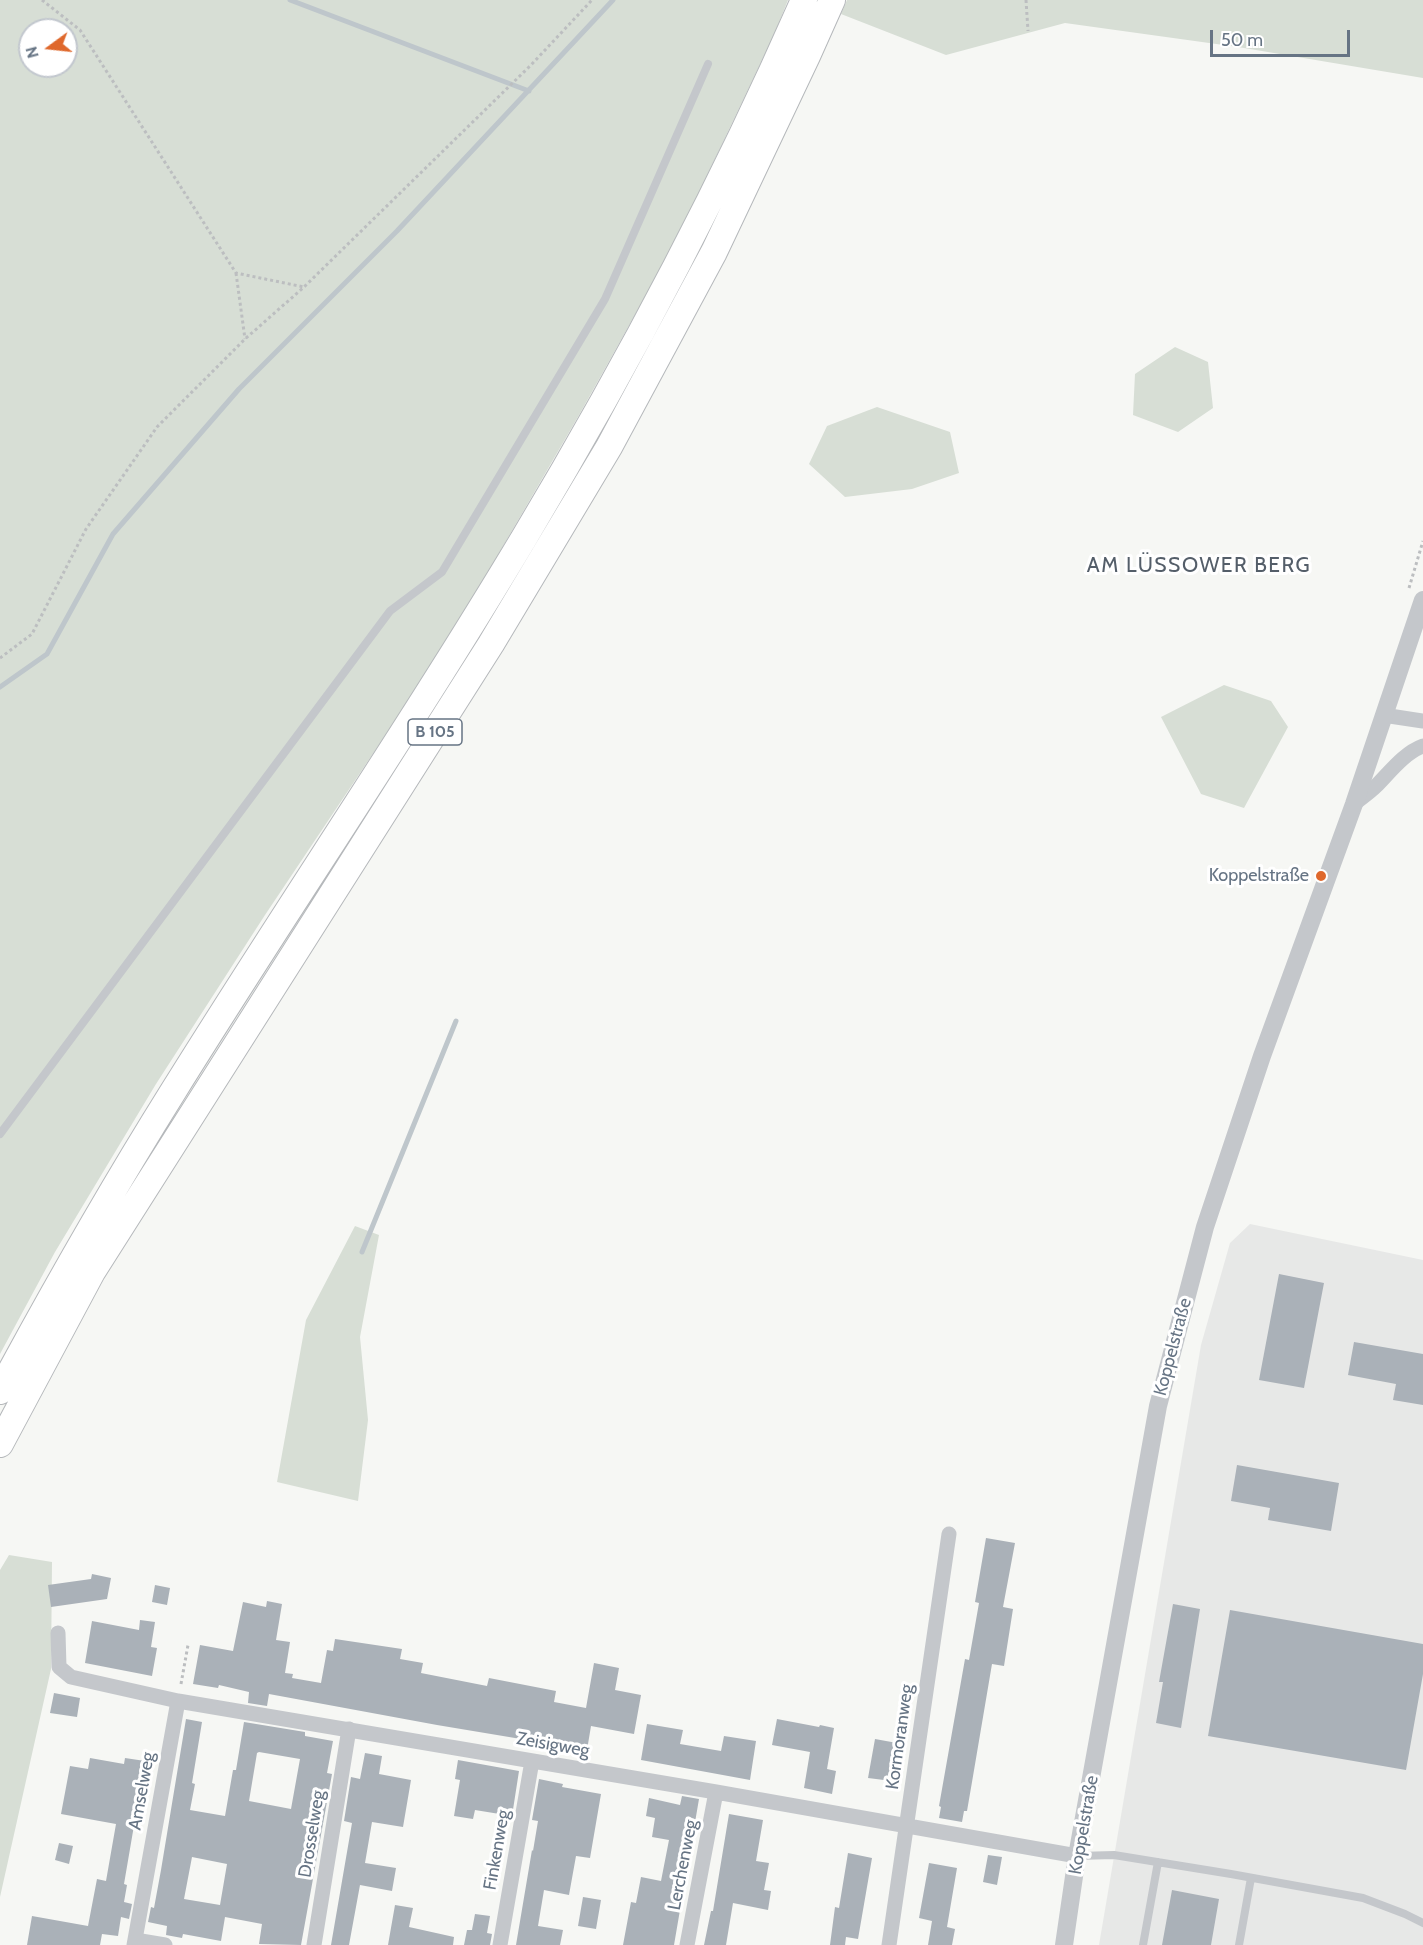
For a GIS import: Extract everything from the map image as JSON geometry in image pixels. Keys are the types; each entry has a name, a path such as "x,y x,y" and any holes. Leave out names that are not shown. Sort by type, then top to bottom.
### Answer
{"highway":[{"name":"B 105","path":"0,1391 69,1264 172,1092 453,653 525,537 591,423 684,251 746,128 804,0"},
{"name":"B 105","path":"0,1444 92,1272 491,644 609,447 714,252 832,0"}],"street":[{"name":"Koppelstraße","path":"1064,1945 1077,1856 1160,1395 1205,1227 1262,1056 1354,804 1423,600"},
{"path":"1383,715 1423,721"},
{"path":"1354,804 1375,788 1417,748 1423,746"},
{"name":"Kormoranweg","path":"889,1945 949,1534"},
{"name":"Zeisigweg","path":"58,1633 59,1667 71,1677 178,1701 1077,1856"},
{"name":"Amselweg","path":"135,1942 178,1701"},
{"name":"Drosselweg","path":"314,1945 349,1729"},
{"name":"Finkenweg","path":"500,1945 532,1761"},
{"name":"Lerchenweg","path":"687,1945 716,1792"},
{"path":"135,1942 165,1945"}],"lane":[{"path":"0,1134 390,612 442,572 605,299 708,64"},
{"path":"1077,1856 1114,1855 1363,1898 1423,1923"},
{"path":"1143,1945 1158,1862"},
{"path":"1239,1945 1251,1878"}],"path":[{"path":"42,0 80,30 236,273 245,339"},
{"path":"0,658 32,634 86,529 157,427 245,339 304,287 531,65 592,0"},
{"path":"1026,0 1028,31"},
{"path":"236,273 304,287"},
{"path":"178,1701 188,1645"}],"shaded area":[{"path":"0,0 788,0 774,35 674,245 447,643 265,915 156,1084 55,1252 0,1354"},
{"path":"847,0 1423,0 1423,78 1238,47 1065,23 946,55 841,14"},
{"path":"1175,347 1208,362 1213,408 1178,432 1133,415 1135,374"},
{"path":"877,407 950,432 959,473 912,489 845,497 809,464 827,426"},
{"path":"1224,685 1271,701 1288,727 1244,808 1201,794 1161,717"},
{"path":"1250,1224 1423,1260 1423,1945 1099,1945 1201,1345 1230,1243"},
{"path":"355,1226 379,1235 360,1337 368,1420 358,1501 277,1482 306,1320"},
{"path":"9,1555 52,1562 51,1669 0,1897 0,1570"}],"building":[{"path":"1279,1274 1324,1283 1304,1388 1259,1380"},
{"path":"1354,1342 1423,1354 1423,1405 1393,1400 1396,1384 1348,1375"},
{"path":"1237,1465 1339,1483 1331,1531 1268,1520 1270,1508 1231,1501"},
{"path":"986,1538 1015,1543 1003,1607 1013,1609 1004,1666 992,1664 967,1811 964,1811 962,1822 939,1818 941,1807 939,1806 965,1659 969,1660 979,1603 975,1602"},
{"path":"92,1574 111,1578 107,1599 51,1607 48,1585 91,1579"},
{"path":"155,1585 170,1588 167,1605 152,1602"},
{"path":"267,1601 282,1604 276,1640 290,1642 285,1673 293,1674 292,1678 321,1683 327,1650 333,1651 335,1639 402,1649 400,1659 423,1663 421,1673 487,1686 489,1678 556,1691 554,1702 586,1708 594,1663 619,1668 615,1690 641,1695 634,1734 591,1726 587,1750 269,1694 267,1706 248,1703 249,1692 219,1685 218,1688 193,1684 200,1645 233,1651 243,1602 266,1607"},
{"path":"1173,1604 1200,1609 1181,1728 1156,1723 1163,1682 1159,1682"},
{"path":"1230,1610 1423,1644 1423,1674 1406,1770 1208,1736"},
{"path":"140,1620 155,1622 151,1647 157,1648 152,1676 85,1663 92,1621 139,1630"},
{"path":"54,1693 80,1698 77,1717 50,1713"},
{"path":"186,1719 202,1722 190,1810 225,1816 244,1722 305,1732 305,1736 333,1741 327,1773 332,1774 301,1945 259,1944 262,1924 225,1917 221,1941 183,1934 182,1938 166,1935 167,1926 148,1922 151,1907 154,1908","holes":["259,1752 300,1759 291,1809 249,1801","192,1857 227,1864 220,1905 184,1899"]},
{"path":"777,1719 834,1728 827,1769 836,1771 832,1794 804,1788 810,1752 772,1745"},
{"path":"647,1724 683,1730 680,1744 721,1751 724,1736 756,1741 750,1780 641,1760"},
{"path":"875,1739 897,1743 892,1781 868,1778"},
{"path":"365,1753 382,1756 379,1774 411,1780 403,1827 372,1822 365,1863 396,1868 392,1891 360,1885 349,1945 331,1945 352,1823 344,1821 351,1777 360,1779"},
{"path":"90,1758 124,1764 125,1758 145,1761 124,1884 127,1885 124,1902 132,1904 129,1919 121,1917 118,1936 102,1934 100,1945 27,1945 32,1916 88,1926 97,1879 106,1881 116,1824 61,1814 70,1766 88,1769"},
{"path":"458,1760 519,1771 512,1816 475,1810 473,1819 454,1816 460,1780 455,1779"},
{"path":"539,1779 563,1784 562,1787 601,1794 590,1858 576,1856 569,1895 544,1890 538,1926 563,1930 560,1945 516,1945 538,1821 532,1820"},
{"path":"682,1796 699,1799 674,1945 623,1945 631,1902 636,1903 641,1877 661,1881 669,1840 652,1837 655,1818 646,1816 649,1798 680,1805"},
{"path":"729,1814 763,1820 756,1861 769,1863 764,1890 771,1891 768,1910 733,1903 726,1945 704,1945 711,1911 713,1911"},
{"path":"59,1843 73,1846 69,1864 55,1860"},
{"path":"848,1853 872,1858 858,1939 846,1937 845,1945 830,1945 835,1907 839,1908"},
{"path":"988,1855 1002,1857 997,1885 983,1882"},
{"path":"929,1863 957,1868 947,1927 955,1929 952,1945 928,1945 932,1921 919,1918"},
{"path":"1172,1890 1219,1899 1211,1945 1162,1945"},
{"path":"583,1897 601,1900 596,1929 578,1926"},
{"path":"395,1905 413,1908 409,1927 454,1937 453,1945 388,1945"},
{"path":"475,1914 490,1916 487,1933 492,1934 490,1945 464,1945 467,1930 472,1930"}],"waterway":[{"path":"290,0 529,91"},
{"path":"0,687 47,654 113,534 239,389 397,231 613,0"},
{"path":"362,1252 456,1021"}],"place":[{"name":"Koppelstraße","path":"1321,876"}],"district":[{"name":"AM LÜSSOWER BERG","path":"1199,566"}]}
